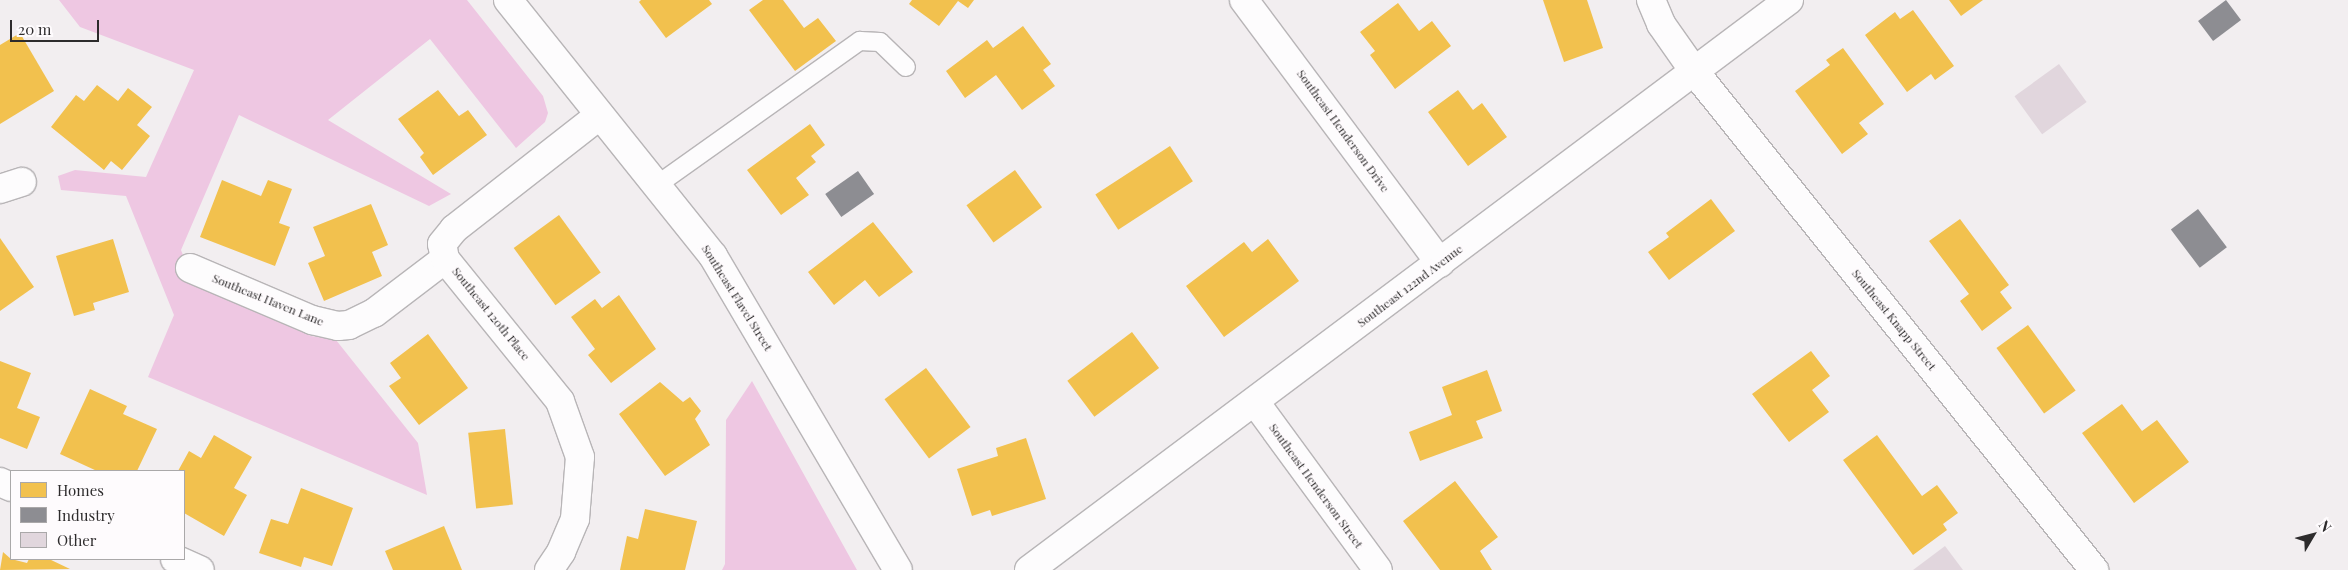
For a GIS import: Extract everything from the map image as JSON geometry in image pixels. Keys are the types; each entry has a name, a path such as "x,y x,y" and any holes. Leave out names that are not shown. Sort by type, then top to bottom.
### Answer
{"street":[{"name":"Southeast Flavel Street","path":"508,0 657,185 728,278 898,570"},
{"name":"Southeast Henderson Drive","path":"1244,0 1440,263"},
{"name":"Southeast Knapp Street","path":"1650,0 1661,24 1694,71 2094,570"},
{"name":"Southeast 122nd Avenue","path":"1029,570 1789,0"},
{"name":"Southeast 120th Place","path":"549,570 561,552 575,519 580,457 560,401 445,259 442,244 454,228 600,115"},
{"name":"Southeast Haven Lane","path":"190,268 312,320 338,326 348,325 374,313 445,259"},
{"name":"Southeast Henderson Street","path":"1255,402 1378,570"},
{"path":"176,560 200,570"}],"lane":[{"path":"657,185 860,41 880,42 906,67"}],"shaded area":[{"path":"59,0 467,0 543,96 548,113 545,122 516,148 430,39 328,120 451,194 429,206 239,115 181,250 195,286 311,336 336,340 418,443 427,495 148,377 174,315 126,196 61,190 58,176 75,170 146,177 194,70 80,27"},
{"path":"752,381 857,570 722,570 725,564 726,420"}],"building: Homes":[{"path":"641,0 709,0 712,4 666,38 639,2"},
{"path":"763,0 783,0 804,28 818,18 836,41 795,71 749,10"},
{"path":"912,0 974,0 968,8 958,1 939,26 909,4"},
{"path":"1543,0 1587,0 1603,48 1564,62"},
{"path":"1949,0 1983,0 1961,16"},
{"path":"1398,3 1419,31 1432,21 1451,46 1395,89 1370,55 1375,51 1360,32"},
{"path":"1913,10 1954,66 1935,80 1931,74 1907,92 1865,35 1895,12 1900,19"},
{"path":"1023,26 1051,64 1043,70 1055,86 1022,110 996,75 965,98 946,71 987,40 993,48"},
{"path":"20,33 54,91 0,124 0,45"},
{"path":"1843,48 1884,104 1859,123 1868,134 1842,154 1795,91 1830,65 1826,60"},
{"path":"97,85 118,101 128,88 152,107 137,125 150,136 122,170 111,161 104,170 51,127 76,95 84,101"},
{"path":"438,90 459,116 468,110 487,135 433,175 420,157 424,153 398,119"},
{"path":"1458,90 1473,110 1482,103 1507,137 1468,166 1428,112"},
{"path":"810,124 825,145 811,156 816,162 796,178 809,195 781,215 747,170"},
{"path":"1170,146 1193,181 1118,230 1095,194"},
{"path":"1015,170 1042,207 993,242 966,205"},
{"path":"222,180 261,196 268,180 292,189 279,223 290,227 275,266 200,237"},
{"path":"1711,199 1735,231 1669,280 1648,252 1669,237 1666,233"},
{"path":"371,204 388,245 372,252 382,276 324,301 308,263 325,256 313,227"},
{"path":"559,215 601,272 555,305 514,248"},
{"path":"1960,219 2009,285 2000,292 2012,308 1982,331 1960,301 1969,294 1929,241"},
{"path":"873,222 913,272 879,297 865,280 834,305 808,272"},
{"path":"0,238 34,287 0,311"},
{"path":"113,239 129,292 93,303 95,310 74,316 56,256"},
{"path":"1268,239 1299,281 1224,337 1186,286 1244,242 1252,252"},
{"path":"619,295 656,349 611,383 588,355 595,349 571,317 595,299 602,308"},
{"path":"2028,325 2076,391 2044,413 1996,348"},
{"path":"1132,332 1159,368 1094,417 1067,381"},
{"path":"428,334 468,388 419,425 389,386 401,378 390,363"},
{"path":"1811,351 1830,376 1812,390 1829,412 1789,442 1752,394"},
{"path":"0,361 31,373 17,408 40,417 27,449 0,438"},
{"path":"926,368 971,427 929,458 884,399"},
{"path":"1487,370 1502,411 1476,421 1483,438 1420,461 1409,432 1452,415 1442,387"},
{"path":"660,382 683,402 690,397 701,411 695,419 710,445 665,476 619,414"},
{"path":"90,389 127,406 123,414 157,429 137,470 95,470 60,454"},
{"path":"2122,404 2142,431 2157,420 2189,462 2134,503 2082,433"},
{"path":"505,429 513,505 476,508 468,433"},
{"path":"214,435 252,457 234,488 247,495 224,536 185,514 185,470 179,470 189,451 201,458"},
{"path":"1877,435 1922,496 1937,485 1958,513 1943,524 1947,530 1913,555 1843,460"},
{"path":"1026,438 1046,499 992,516 990,510 972,516 957,469 998,456 996,448"},
{"path":"1455,481 1498,537 1480,551 1492,570 1440,570 1403,521"},
{"path":"301,488 353,508 332,566 304,557 301,567 259,553 271,519 288,524"},
{"path":"645,509 697,521 685,570 620,570 627,536 638,539"},
{"path":"444,526 462,570 393,570 385,551"},
{"path":"3,552 10,560 27,563 28,560 51,560 70,569 0,570"}],"building: Industry":[{"path":"2226,0 2241,20 2213,41 2198,21"},
{"path":"858,171 874,194 841,217 825,194"},
{"path":"2198,209 2227,247 2200,268 2171,229"}],"building: Other":[{"path":"2059,64 2087,102 2042,134 2015,96"},
{"path":"1945,546 1963,570 1913,570"}]}
